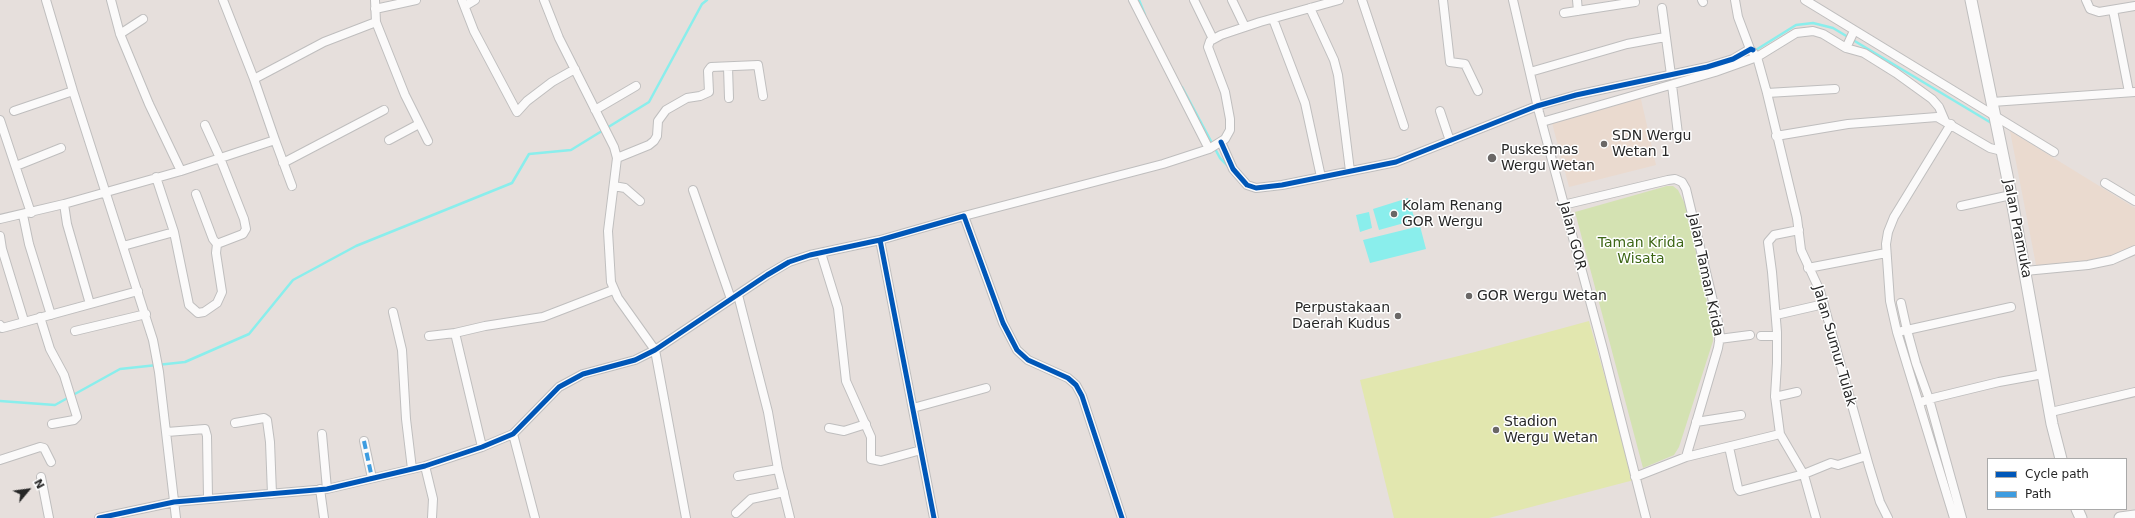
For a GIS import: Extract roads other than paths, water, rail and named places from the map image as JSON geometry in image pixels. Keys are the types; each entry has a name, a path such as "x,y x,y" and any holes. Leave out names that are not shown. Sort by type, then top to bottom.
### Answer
{"main road":[{"name":"Jalan Pramuka","path":"1971,0 2011,195 2043,374 2061,458"},
{"path":"2120,518 2135,516"}],"street":[{"path":"46,0 73,91 146,314 157,358 167,432 176,518"},
{"path":"112,0 120,34 149,104 181,171"},
{"path":"223,0 254,79 292,186"},
{"path":"375,0 376,22 405,95 428,141"},
{"path":"375,9 416,0"},
{"path":"475,0 464,3 474,31 517,112 552,82 575,69"},
{"path":"544,0 575,69 609,136 617,158 608,231 613,290 655,350 686,518"},
{"path":"1133,0 1215,146 1232,169 1251,187 1282,185 1396,162 1576,96 1720,64 1754,53"},
{"path":"1194,0 1213,39"},
{"path":"1232,0 1245,27"},
{"path":"99,518 174,502 323,489 425,466 482,447 513,434 559,387 583,374 635,360 655,350 767,274 789,262 880,240 964,216 1163,164 1215,146 1228,135 1230,119 1225,92 1208,44 1213,39 1245,27 1339,0"},
{"path":"1362,0 1404,126"},
{"path":"1443,0 1450,62 1465,64 1478,92"},
{"name":"Jalan GOR","path":"1513,0 1538,109 1646,518"},
{"path":"1577,0 1578,11"},
{"name":"Jalan Sumur Tulak","path":"1735,0 1738,17 1754,53 1767,93 1799,230 1801,250 1808,268 1818,286 1824,304 1866,456 1880,502 1888,518"},
{"path":"1805,0 1853,33 1940,81 1980,108 2054,152"},
{"path":"2086,0 2093,11 2113,10 2135,6"},
{"path":"1564,13 1635,2"},
{"path":"1310,8 1334,60 1338,75 1350,172"},
{"path":"1662,8 1670,75"},
{"path":"1992,102 2132,92 2113,10"},
{"path":"120,34 144,19"},
{"path":"1273,19 1305,104 1321,177"},
{"path":"254,79 324,42 376,22"},
{"path":"1542,122 1672,85 1754,53 1796,33 1813,31 1823,34 1846,46 1864,53 1924,93 1939,107 1952,125"},
{"path":"1846,46 1853,33"},
{"path":"1530,72 1627,44 1665,37"},
{"path":"617,158 649,145 654,141 657,136 658,120 666,110 687,98 705,95 709,92 709,68 758,65 762,96"},
{"path":"728,67 730,98"},
{"path":"1672,85 1678,134"},
{"path":"595,110 636,86"},
{"path":"1767,93 1835,89"},
{"path":"14,111 73,91"},
{"path":"283,163 384,110"},
{"path":"1440,111 1450,141"},
{"path":"1776,136 1848,124 1932,116 1952,125 1990,148 2002,151"},
{"path":"0,120 16,166 27,214 29,244 51,315"},
{"path":"205,124 244,219 246,229 243,234 217,244"},
{"path":"389,140 419,124"},
{"path":"1952,125 1894,217 1888,232 1886,253 1890,300 1916,363 1924,401 1954,518"},
{"path":"0,219 27,214 106,190 181,171 275,140"},
{"path":"16,166 61,148"},
{"path":"156,177 174,232 190,305 198,313 212,308 222,292 216,253 217,244"},
{"name":"Jalan Taman Krida","path":"1564,205 1668,180 1682,182 1686,189 1718,322 1719,339 1686,457"},
{"path":"2105,183 2135,202"},
{"path":"614,186 625,188 640,201"},
{"path":"693,190 734,297 768,412 778,469 790,518"},
{"path":"196,194 212,239 217,244"},
{"path":"1960,206 2011,195"},
{"path":"64,204 67,224 90,304"},
{"path":"964,216 1003,323 1017,350 1028,360 1068,378 1076,385 1082,396 1122,518"},
{"path":"1799,230 1774,235 1768,242 1777,336 1775,397 1780,434 1804,474 1816,518"},
{"path":"123,246 174,232"},
{"path":"0,236 2,249 24,321"},
{"path":"880,240 934,518"},
{"path":"2025,272 2088,265 2112,260 2135,252"},
{"path":"822,253 838,308 846,381 871,437 871,459 881,461 921,450"},
{"path":"1808,268 1886,253"},
{"path":"429,336 455,333 485,326 543,317 613,290"},
{"path":"0,325 1,327 6,327 138,291"},
{"path":"1902,302 1902,331 1962,518"},
{"path":"1776,315 1824,304"},
{"path":"1902,331 2011,308"},
{"path":"393,312 402,350 406,419 412,468"},
{"path":"75,331 146,314"},
{"path":"40,317 50,349 64,375 77,417 74,420 52,424"},
{"path":"455,333 482,447"},
{"path":"1719,339 1750,335"},
{"path":"1760,336 1777,336"},
{"path":"1924,401 1999,382 2043,374"},
{"path":"913,408 986,388"},
{"path":"1775,397 1797,392"},
{"path":"2051,412 2135,392"},
{"path":"1696,422 1741,415"},
{"path":"235,423 264,418 267,420 270,442 272,494"},
{"path":"829,428 844,431 866,424"},
{"path":"167,432 205,429 207,436 208,498"},
{"path":"322,434 324,518"},
{"path":"513,434 534,518"},
{"path":"1636,477 1686,457 1780,434"},
{"path":"364,441 372,478"},
{"path":"0,460 40,447 44,448 51,462"},
{"path":"1729,447 1739,490 1804,474 1831,463 1838,465 1866,456"},
{"path":"425,466 434,499 432,518"},
{"path":"738,476 778,469"},
{"path":"41,477 49,518"},
{"path":"736,512 750,499 784,492"}],"water":[{"name":"Kolam Renang GOR Wergu","path":"1408,198 1415,220 1379,230 1373,209"},
{"path":"1369,212 1372,228 1360,232 1356,215"},
{"path":"1420,226 1426,249 1370,263 1363,240"}],"waterway":[{"path":"0,401 55,405 120,369 185,362 249,334 293,280 356,246 512,183 529,154 571,150 649,102 702,4 707,0"},
{"path":"1139,0 1145,15"},
{"path":"1743,58 1796,25 1813,23 1833,28 1993,124"},
{"path":"1182,87 1220,158 1229,167"}],"place":[{"name":"SDN Wergu Wetan 1","path":"1604,144"},
{"name":"Puskesmas Wergu Wetan","path":"1492,158"},
{"name":"Kolam Renang GOR Wergu","path":"1394,214"},
{"name":"GOR Wergu Wetan","path":"1469,296"},
{"name":"Perpustakaan Daerah Kudus","path":"1398,316"},
{"name":"Stadion Wergu Wetan","path":"1496,430"}],"park label":[{"name":"Taman Krida Wisata","path":"1641,252"}]}
